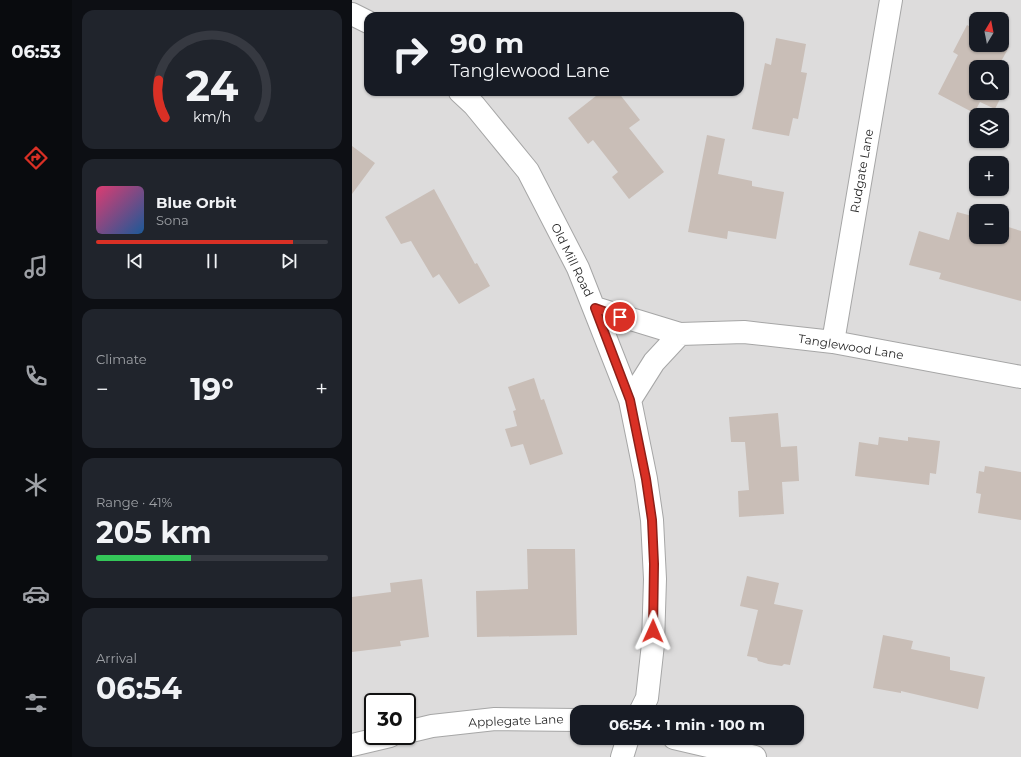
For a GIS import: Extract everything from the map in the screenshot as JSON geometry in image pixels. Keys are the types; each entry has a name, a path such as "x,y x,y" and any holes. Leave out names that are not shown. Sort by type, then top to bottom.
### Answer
{"street":[{"name":"Rudgate Lane","path":"833,342 890,0"},
{"path":"352,14 364,20"},
{"name":"Old Mill Road","path":"464,96 474,105 528,172 578,268 630,400 646,479 652,520 655,580 653,644 647,698 644,705"},
{"name":"Tanglewood Lane","path":"595,308 680,334 744,332 833,342 1021,378"},
{"path":"630,400 654,362 680,334"},
{"name":"Applegate Lane","path":"416,730 432,726 495,719 570,720"},
{"path":"352,745 364,742"},
{"path":"622,757 626,745"},
{"path":"704,745 755,757"}],"shaded area":[{"path":"352,0 1021,0 1021,757 352,757"}],"building":[{"path":"967,25 969,26 969,52 1006,52 1002,60 969,60 969,100 1000,100 996,108 980,102 977,108 969,108 969,110 938,94 958,55 953,52"},
{"path":"776,38 806,44 801,72 807,73 798,119 793,118 789,136 752,129 765,63 771,65"},
{"path":"596,96 621,96 640,120 629,128 664,172 629,199 612,177 618,172 593,140 588,144 568,118"},
{"path":"707,135 725,139 718,174 752,181 752,186 784,192 776,239 728,231 727,239 688,232"},
{"path":"352,146 375,163 352,194"},
{"path":"434,189 475,264 477,263 490,286 459,304 439,274 433,278 411,241 401,244 385,217"},
{"path":"957,212 969,215 969,244 1009,244 1009,227 1021,231 1021,301 939,279 941,273 909,265 919,231 949,240"},
{"path":"534,378 541,400 544,399 563,454 530,465 523,444 511,447 505,429 517,426 513,411 516,410 508,387"},
{"path":"778,413 781,447 797,446 799,481 782,482 784,514 739,517 738,491 749,490 745,442 731,442 729,417"},
{"path":"879,437 908,441 908,437 940,441 936,474 930,473 929,485 855,476 859,442 878,445"},
{"path":"985,466 1021,472 1021,520 978,513 981,494 976,493 979,471 984,472"},
{"path":"527,549 575,549 577,635 477,637 476,591 528,589"},
{"path":"747,576 779,583 774,604 803,610 790,665 784,664 782,666 768,664 758,661 757,658 747,656 758,610 740,606"},
{"path":"422,579 429,637 400,641 401,646 352,652 352,597 391,592 390,583"},
{"path":"883,635 913,641 911,649 950,657 950,670 985,677 978,709 901,691 901,693 873,688"}],"route":[{"path":"620,317 595,308 630,400 646,479 652,520 655,580 653,631"}]}
